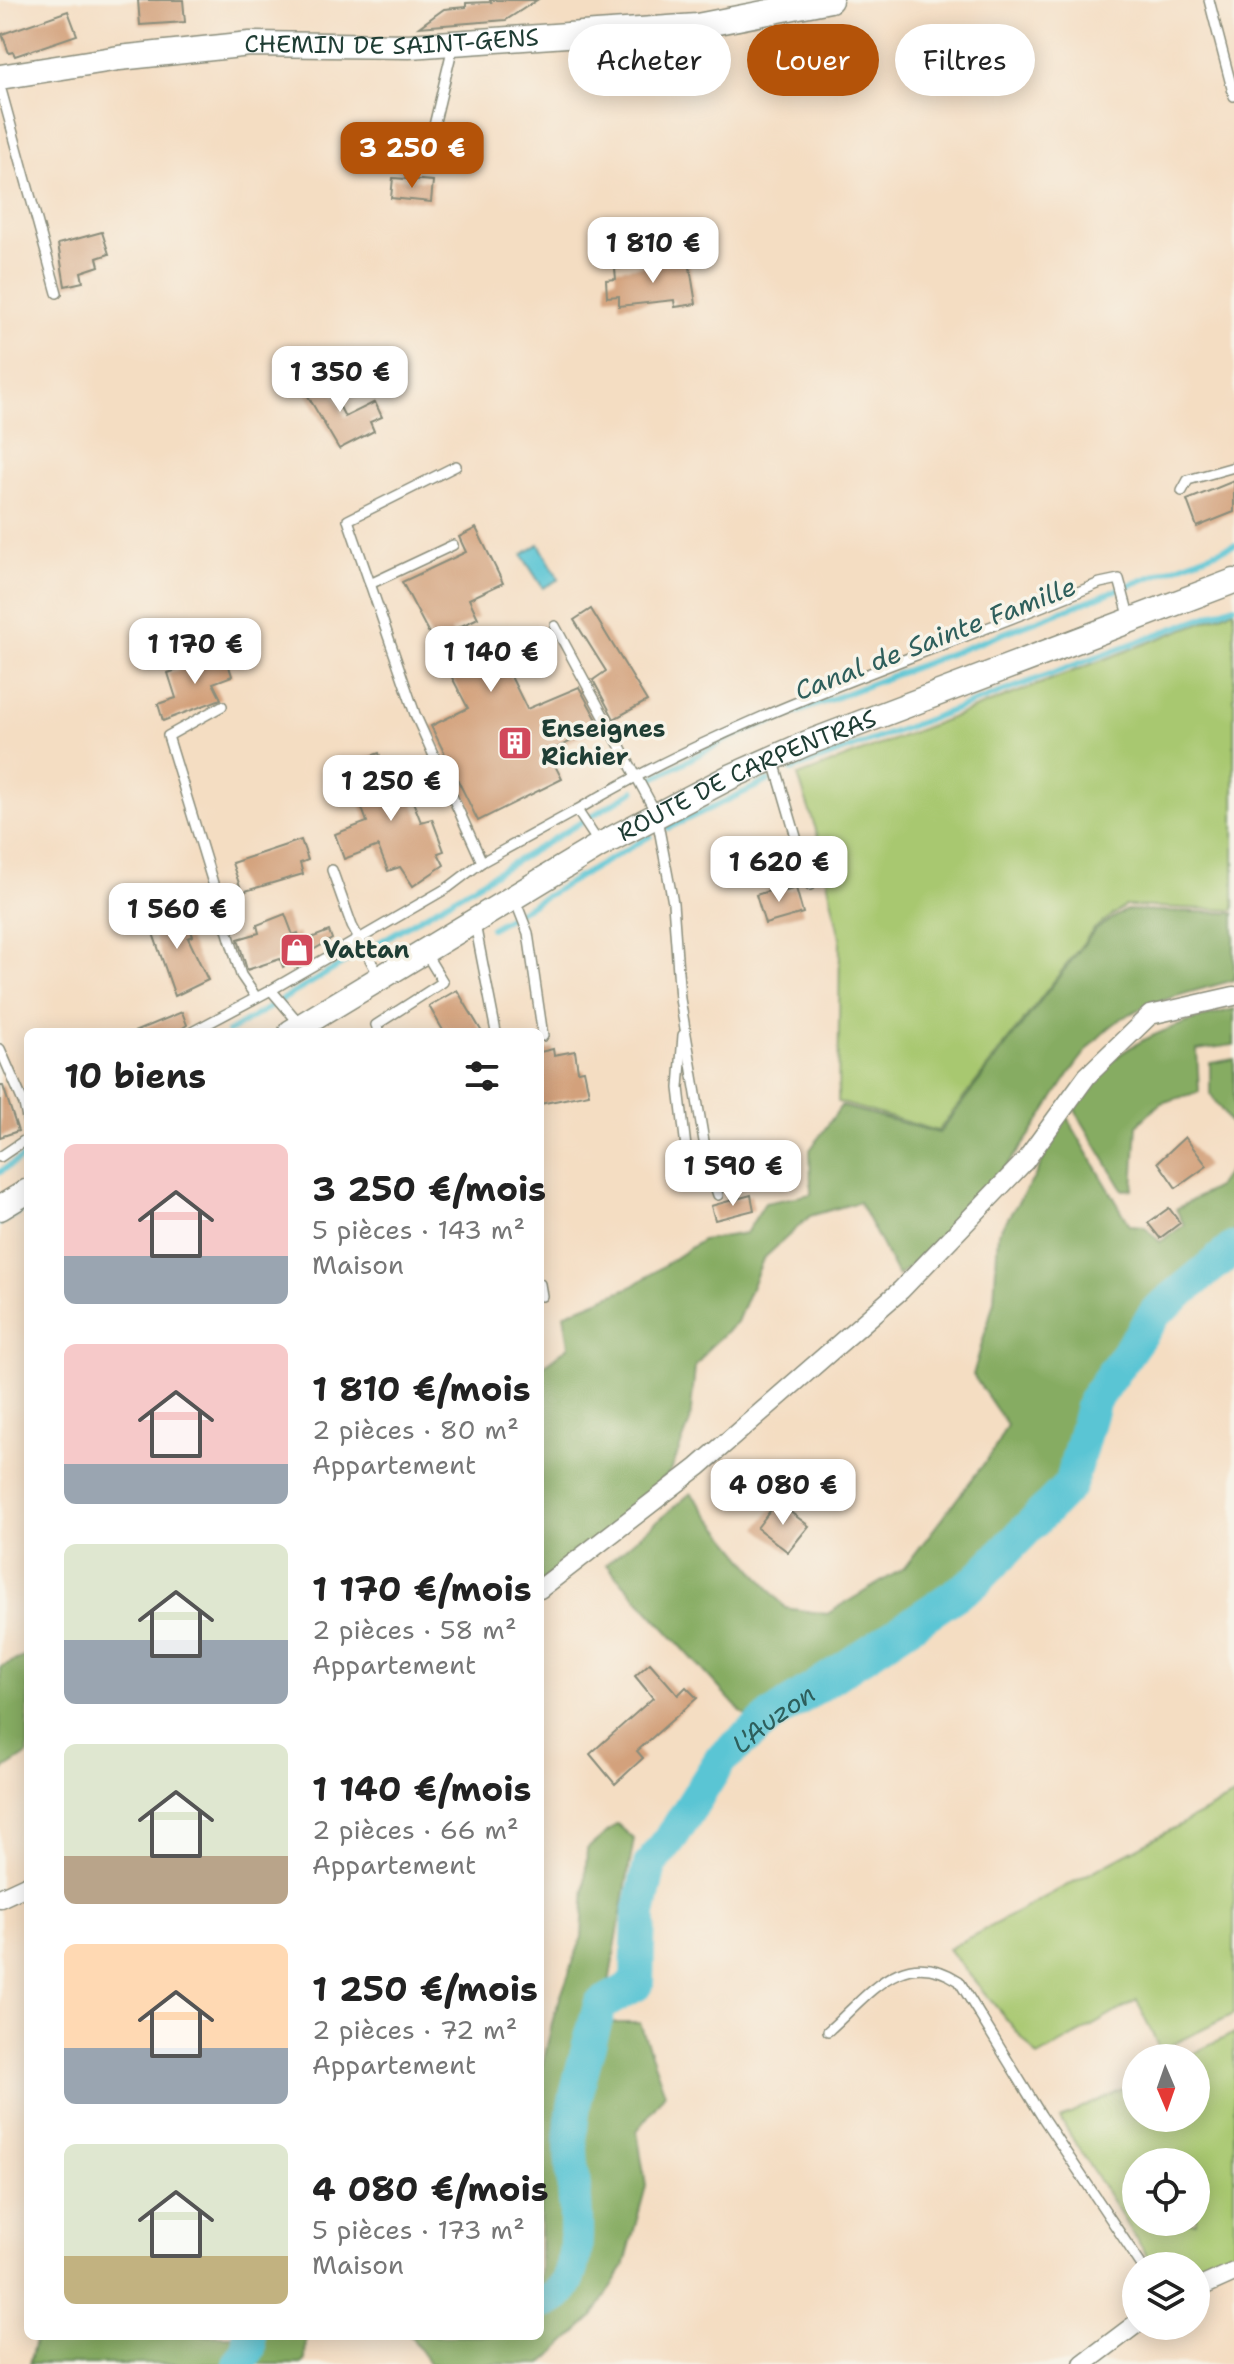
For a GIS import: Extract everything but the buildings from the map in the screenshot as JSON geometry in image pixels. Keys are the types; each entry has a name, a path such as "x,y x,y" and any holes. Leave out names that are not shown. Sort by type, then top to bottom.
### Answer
{"main road":[{"name":"CHEMIN DE SAINT-GENS","path":"0,77 119,58 250,44 409,46 697,26 830,0"},
{"name":"ROUTE DE CARPENTRAS","path":"298,1028 656,813 773,758 1234,581"},
{"path":"0,1208 24,1193"}],"street":[{"path":"544,1586 698,1467 901,1290 1025,1161 1087,1076 1150,1015 1234,996"},
{"path":"0,1898 24,1887"},
{"path":"1210,2283 1234,2272"},
{"path":"1083,2364 1122,2335"}],"lane":[{"path":"1209,0 1234,96"},
{"path":"427,155 453,42"},
{"path":"0,86 57,293"},
{"path":"456,466 348,520 415,714 482,862"},
{"path":"1182,491 1188,480 1234,467"},
{"path":"370,584 453,545"},
{"path":"199,1028 360,940 449,887 482,862 637,774 778,711 1100,583 1119,579 1130,619"},
{"path":"555,626 612,737 637,774 656,813 673,903 685,1024 708,1165 718,1195"},
{"path":"222,706 168,736 241,975 256,997"},
{"path":"773,758 810,885"},
{"path":"577,810 600,845"},
{"path":"332,870 360,940 380,978"},
{"path":"514,897 528,933 542,1028"},
{"path":"474,921 495,1028"},
{"path":"377,1028 376,1025 443,982 424,951"},
{"path":"271,990 295,1028"},
{"path":"685,1024 679,1088 687,1156"},
{"path":"0,1049 24,1104"},
{"path":"0,1157 24,1141"},
{"path":"828,2031 896,1971 918,1966 941,1970 959,1981 1041,2115 1133,2252"}],"green space":[{"path":"1234,610 1234,910 1125,906 1094,929 938,1131 838,1102 840,938 816,830 798,776"},
{"path":"1126,910 1234,913 1234,980 1143,1008 1105,1031 1081,1058 1002,1172 953,1226 898,1276 859,1202 810,1216 763,1259 737,1322 710,1347 695,1367 690,1422 671,1471 622,1521 544,1580 544,1366 569,1346 564,1314 633,1286 702,1240 746,1233 765,1203 811,1194 810,1150 841,1106 939,1133 1095,930"},
{"path":"1234,1009 1234,1045 1197,1050 1199,1092 1161,1103 1137,1125 1133,1189 1123,1190 1072,1105 1104,1067 1143,1040 1187,1022"},
{"path":"1234,1059 1234,1128 1210,1094 1210,1063"},
{"path":"1065,1114 1130,1225 1144,1226 1160,1242 1184,1225 1176,1209 1217,1187 1234,1162 1234,1236 1149,1304 1086,1395 1063,1478 968,1573 757,1722 741,1712 606,1564 691,1493 785,1608 827,1614 904,1568 992,1453 1007,1425 973,1375 994,1301 998,1233 1034,1178"},
{"path":"24,1657 24,1757 0,1772 0,1667"},
{"path":"1234,1796 1234,2014 1174,2044 1157,2044 1137,2000 1038,2057 948,1949"},
{"path":"617,1824 634,1839 602,2023 640,2023 665,2093 637,2131 646,2186 624,2267 593,2317 542,2364 430,2364 413,2340 544,2340 544,2059 554,2015 582,1937 587,1849"},
{"path":"1234,2033 1234,2254 1210,2267 1210,2252 1145,2252 1135,2236 1210,2236 1210,2148 1122,2148 1122,2216 1060,2119 1122,2089 1122,2132 1210,2132 1210,2045"},
{"path":"35,2340 306,2340 305,2360 301,2364 29,2364"}],"water":[{"path":"539,544 559,579 543,588 522,555"}],"waterway":[{"name":"Canal de Sainte Famille","path":"654,778 730,738 1234,545"},
{"path":"792,770 1234,606"},
{"path":"668,828 768,781"},
{"name":"Canal de Sainte Famille","path":"235,1028 634,791"},
{"path":"491,928 650,836"},
{"path":"394,954 551,860"},
{"name":"Canal de Sainte Famille","path":"0,1172 24,1157"},
{"path":"0,1223 24,1208"},
{"name":"L'Auzon","path":"544,2301 558,2294 569,2277 575,2255 571,2150 575,2099 600,2005 637,1984 639,1914 650,1865 673,1835 721,1759 771,1717 976,1581 1070,1485 1094,1400 1156,1312 1234,1248"},
{"name":"L'Auzon","path":"239,2364 249,2348 249,2340"}],"place":[{"name":"Enseignes Richier","path":"515,743"},
{"name":"Vattan","path":"297,950"}]}
